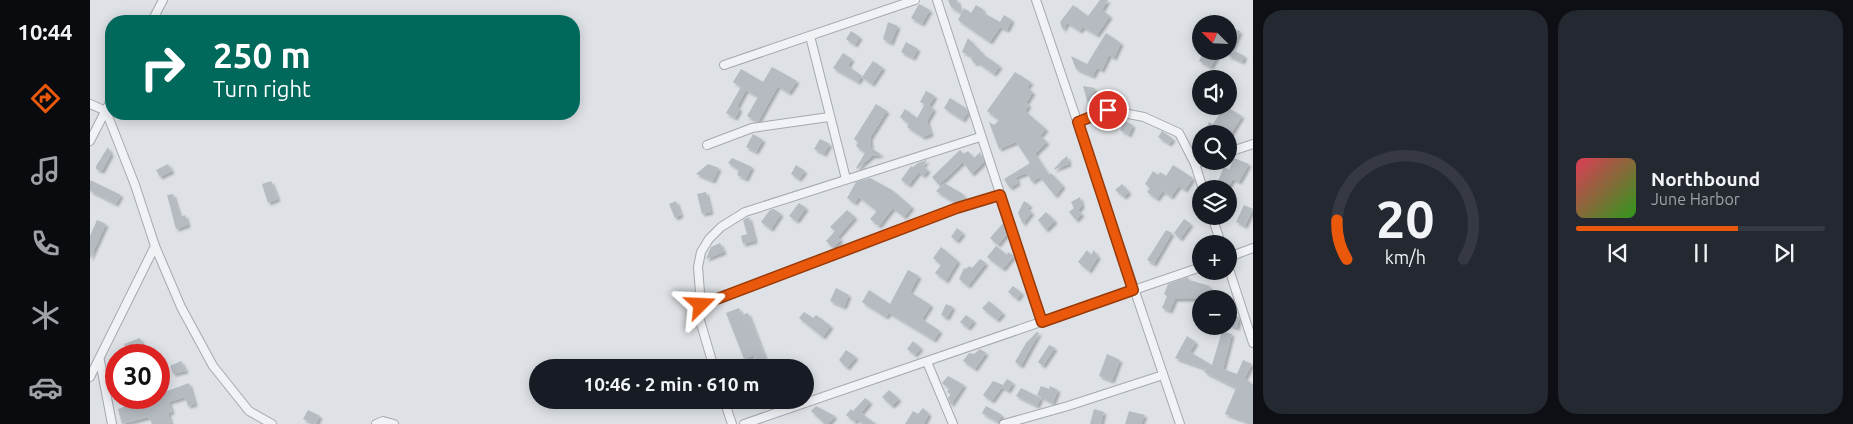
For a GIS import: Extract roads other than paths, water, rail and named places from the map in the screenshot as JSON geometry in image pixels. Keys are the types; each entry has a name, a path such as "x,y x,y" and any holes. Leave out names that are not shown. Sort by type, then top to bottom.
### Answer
{"street":[{"path":"155,15 163,0"},
{"path":"724,65 915,0"},
{"path":"936,0 1042,322"},
{"path":"1036,0 1180,424"},
{"path":"810,36 846,179"},
{"path":"90,104 105,111"},
{"path":"1078,122 1108,110 1144,117 1179,133 1192,153"},
{"path":"90,141 105,113"},
{"path":"707,145 752,128 829,117"},
{"path":"110,120 135,185 155,246 181,307 213,366 249,411 272,424"},
{"path":"711,359 699,317 701,305 698,267 701,252 709,239 721,227 745,212 980,138"},
{"path":"1237,149 1253,144"},
{"path":"701,305 957,208 1000,195"},
{"path":"90,377 100,361 155,246"},
{"path":"1237,254 1253,248"},
{"path":"744,424 928,362 1192,269"},
{"path":"1233,280 1253,340"},
{"path":"100,361 112,424"},
{"path":"928,362 953,424"},
{"path":"1004,424 1068,406 1163,375"},
{"path":"727,409 732,424"},
{"path":"376,424 383,421 394,424"}]}
